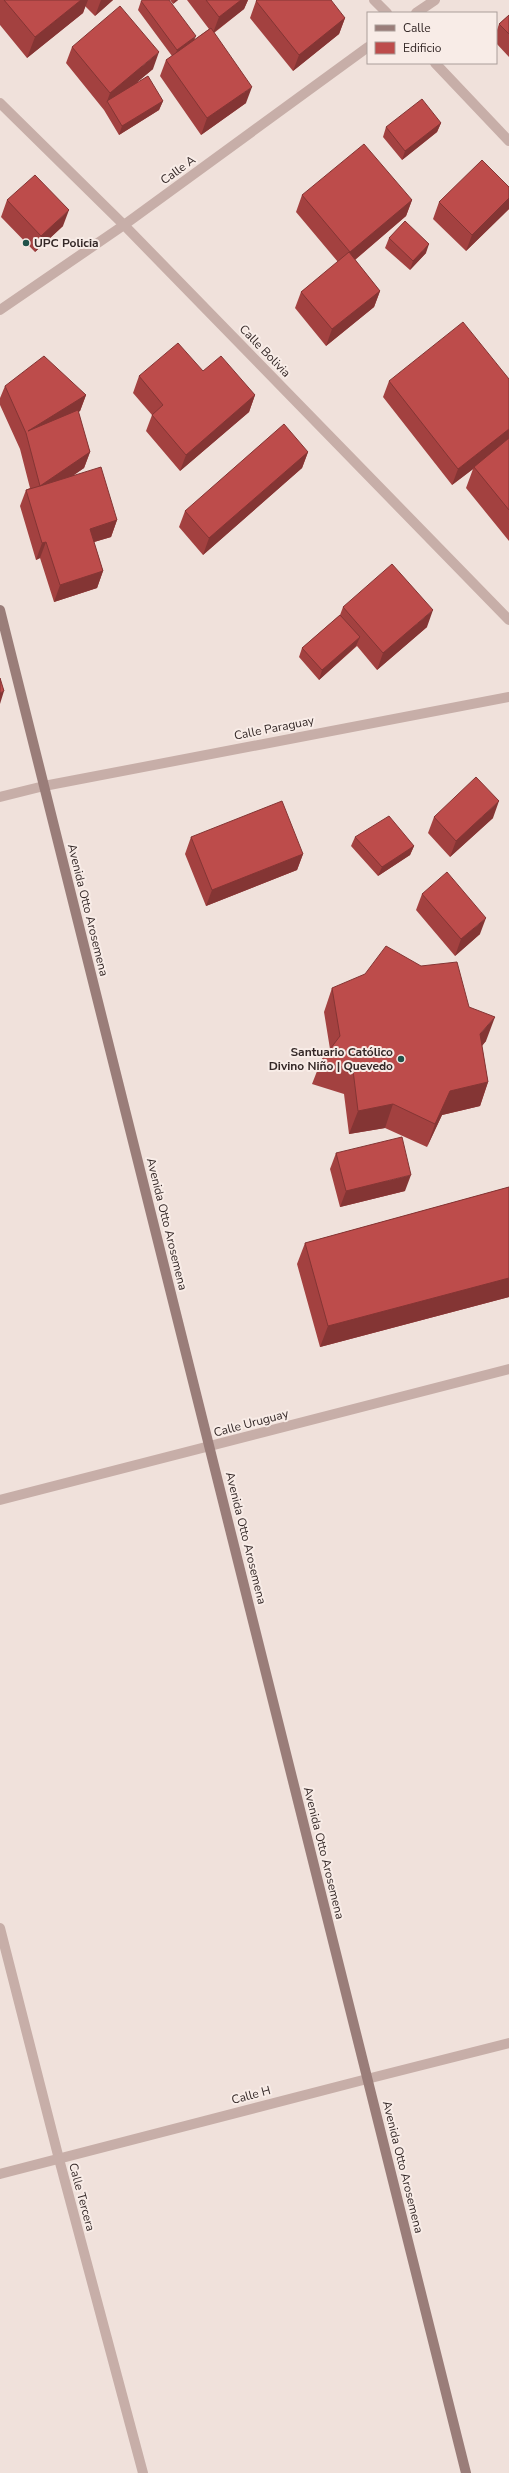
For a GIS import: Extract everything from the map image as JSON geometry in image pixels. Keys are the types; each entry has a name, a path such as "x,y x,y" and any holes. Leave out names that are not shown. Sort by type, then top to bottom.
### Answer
{"main road":[{"name":"Avenida Otto Arosemena","path":"0,610 466,2473"}],"street":[{"path":"374,0 386,12"},
{"path":"417,12 434,0"},
{"name":"Calle A","path":"0,310 124,225 367,48"},
{"path":"436,64 509,141"},
{"name":"Calle Bolivia","path":"0,103 124,225 509,620"},
{"name":"Calle Paraguay","path":"0,797 44,786 509,697"},
{"name":"Calle Uruguay","path":"0,1500 210,1448 509,1369"},
{"name":"Calle Tercera","path":"0,1928 59,2159 143,2473"},
{"name":"Calle H","path":"0,2174 368,2078 509,2043"}],"building":[{"path":"4,0 81,0 35,37"},
{"path":"169,0 196,36 177,50 141,1"},
{"path":"206,0 241,0 219,17"},
{"path":"331,0 345,18 299,55 256,1"},
{"path":"120,6 159,52 110,93 72,47"},
{"path":"509,15 509,34 499,24"},
{"path":"211,28 252,87 207,118 166,60"},
{"path":"148,76 163,101 122,126 107,101"},
{"path":"422,99 441,123 405,151 386,127"},
{"path":"364,144 412,200 350,252 302,195"},
{"path":"482,160 509,187 509,198 472,235 439,202"},
{"path":"35,175 69,210 41,236 7,200"},
{"path":"405,221 429,244 413,261 389,238"},
{"path":"349,252 380,291 332,329 301,292"},
{"path":"463,322 509,379 509,429 458,469 389,381"},
{"path":"178,343 203,371 221,356 255,395 186,455 152,415 163,405 139,376"},
{"path":"44,356 86,395 28,431 78,410 90,452 40,486 26,433 5,386"},
{"path":"284,424 308,452 209,538 185,511"},
{"path":"509,438 509,510 474,467"},
{"path":"101,467 117,520 90,529 103,571 60,585 46,542 42,543 26,490"},
{"path":"392,564 433,610 383,653 343,607"},
{"path":"340,615 360,637 322,670 302,648"},
{"path":"0,678 4,691 0,693"},
{"path":"476,777 499,801 456,841 434,817"},
{"path":"282,801 303,854 212,890 191,837"},
{"path":"389,816 414,846 382,867 355,837"},
{"path":"447,872 486,918 461,939 422,894"},
{"name":"Santuario Católico Divino Niño | Quevedo","path":"386,946 421,966 457,962 469,1007 495,1017 480,1034 488,1082 450,1091 435,1124 393,1104 358,1111 353,1070 321,1061 340,1036 332,988 365,974"},
{"path":"402,1137 411,1175 346,1191 336,1153"},
{"path":"509,1187 509,1278 328,1326 305,1243"}],"place":[{"name":"UPC Policia","path":"26,243"},
{"name":"Santuario Católico Divino Niño | Quevedo","path":"401,1059"}]}
